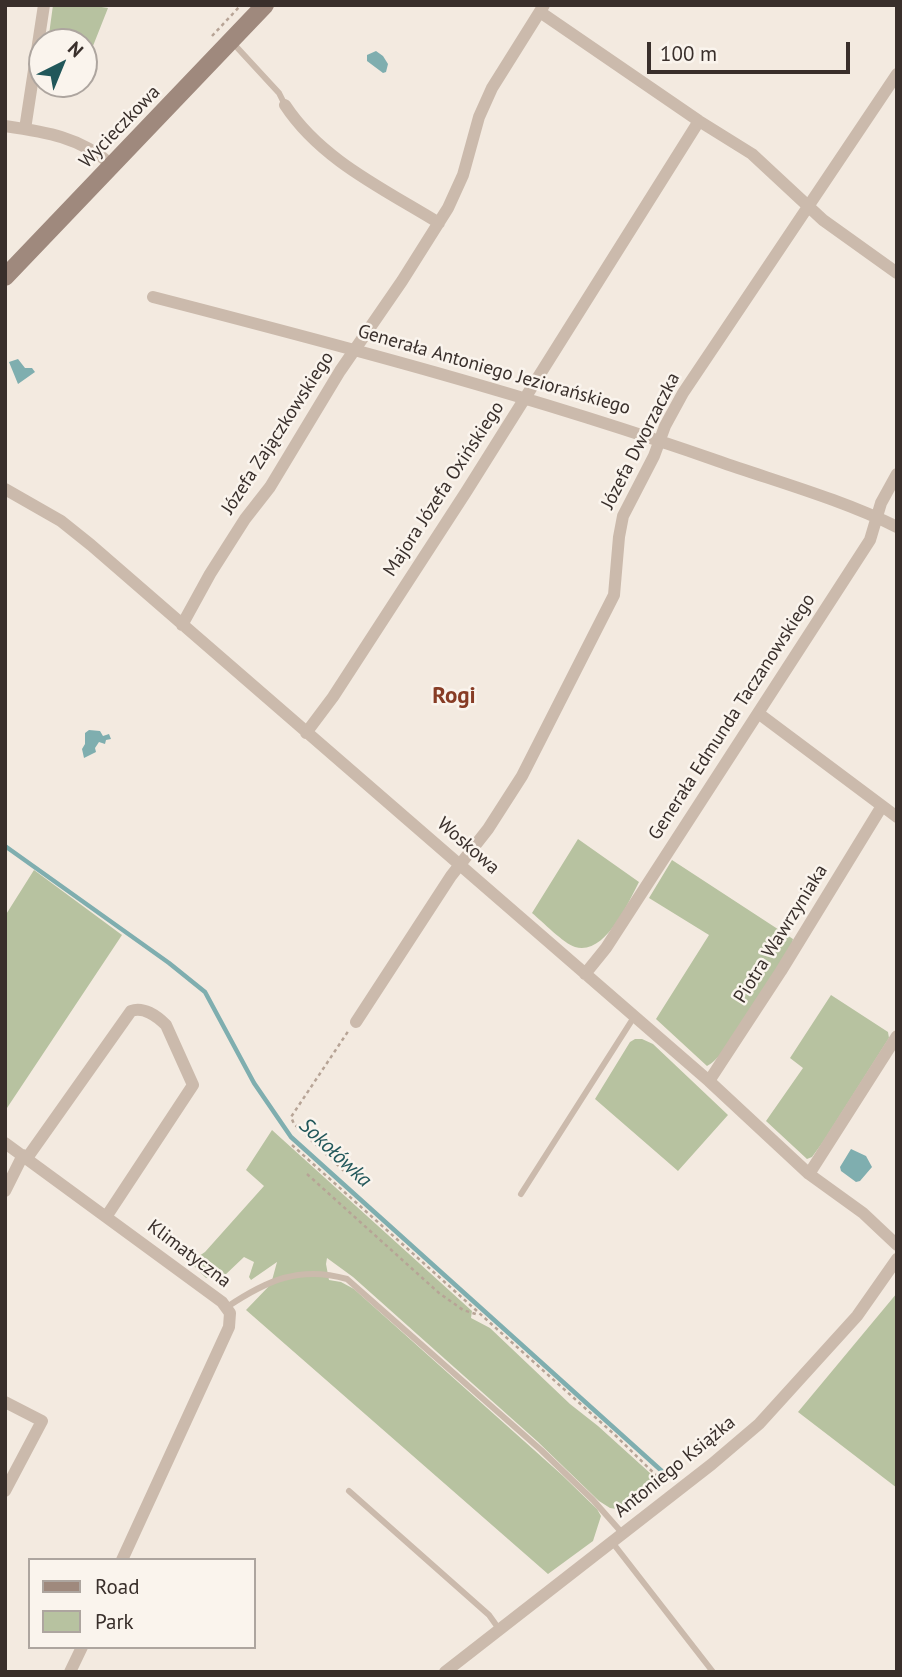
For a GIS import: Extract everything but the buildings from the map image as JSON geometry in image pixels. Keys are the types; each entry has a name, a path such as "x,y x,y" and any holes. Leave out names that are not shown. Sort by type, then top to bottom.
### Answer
{"street":[{"path":"25,129 44,5"},
{"name":"Wycieczkowa","path":"5,277 264,5"},
{"path":"542,9 699,121 752,154 845,238 897,273"},
{"name":"Józefa Zajączkowskiego","path":"182,625 245,519 270,487 355,349 439,223 463,175 479,117 492,88 542,9"},
{"name":"Józefa Dworzaczka","path":"356,1022 451,876 500,813 522,776 614,595 620,525 683,393 897,74"},
{"path":"285,105 300,125 331,155 439,223"},
{"name":"Majora Józefa Oxińskiego","path":"306,733 333,697 699,121"},
{"path":"5,126 85,145 112,165"},
{"name":"Generała Antoniego Jeziorańskiego","path":"153,297 355,349 661,440 877,517 897,527"},
{"name":"Generała Edmunda Taczanowskiego","path":"586,974 606,948 870,540 886,491 897,474"},
{"name":"Woskowa","path":"5,489 74,529 709,1081 809,1174 863,1213 897,1245"},
{"path":"758,713 897,817"},
{"name":"Piotra Wawrzyniaka","path":"709,1081 768,993 882,806"},
{"path":"5,1191 25,1156 131,1011 146,1011 166,1025 193,1086 106,1217"},
{"path":"809,1174 897,1036"},
{"name":"Klimatyczna","path":"5,1143 227,1307 230,1314 229,1327 123,1558"},
{"name":"Antoniego Książka","path":"445,1672 759,1424 857,1316 897,1259"},
{"path":"5,1402 42,1421 5,1491"},
{"path":"71,1672 81,1649"}],"lane":[{"path":"231,40 279,93 285,105"},
{"path":"521,1194 634,1017"},
{"path":"227,1307 267,1283 287,1277 321,1273 347,1279 541,1450 593,1500 713,1672"},
{"path":"349,1491 489,1615 499,1630"}],"path":[{"path":"344,1171 294,1124 291,1116 347,1031 356,1022"},
{"path":"292,1145 615,1436 674,1493"},
{"path":"307,1174 439,1293 463,1310 480,1315"}],"green space":[{"path":"53,5 108,8 98,33 98,28 50,28"},
{"path":"578,839 639,882 622,914 606,936 586,948 570,945 532,913"},
{"path":"672,860 793,939 791,949 738,1031 726,1048 707,1066 656,1019 709,935 649,898"},
{"path":"34,870 122,935 5,1111 5,916"},
{"path":"831,995 888,1032 889,1038 823,1142 812,1157 807,1159 766,1121 803,1068 790,1058"},
{"path":"635,1039 653,1044 728,1115 678,1171 595,1099 630,1042"},
{"path":"272,1130 472,1311 471,1318 490,1328 570,1404 661,1483 630,1511 610,1508 599,1501 537,1441 353,1277 327,1258 329,1280 341,1282 354,1289 597,1509 601,1516 593,1541 548,1574 246,1310 271,1284 277,1262 251,1280 249,1277 254,1262 244,1257 224,1276 206,1278 190,1262 205,1252 264,1186 246,1170"},
{"path":"897,1293 897,1488 798,1412"}],"water":[{"path":"376,51 388,64 386,72 383,73 367,61 367,55"},
{"path":"18,359 25,368 32,368 35,372 18,384 9,362"},
{"path":"89,730 100,731 103,736 109,734 111,739 106,740 105,744 99,742 95,748 96,752 84,758 82,749 85,733"},
{"path":"851,1149 866,1156 872,1167 856,1182 841,1171 840,1167"}],"waterway":[{"name":"Sokołówka","path":"5,846 169,963 205,992 254,1083 291,1137 664,1473"}],"district":[{"name":"Rogi","path":"454,696"}]}
